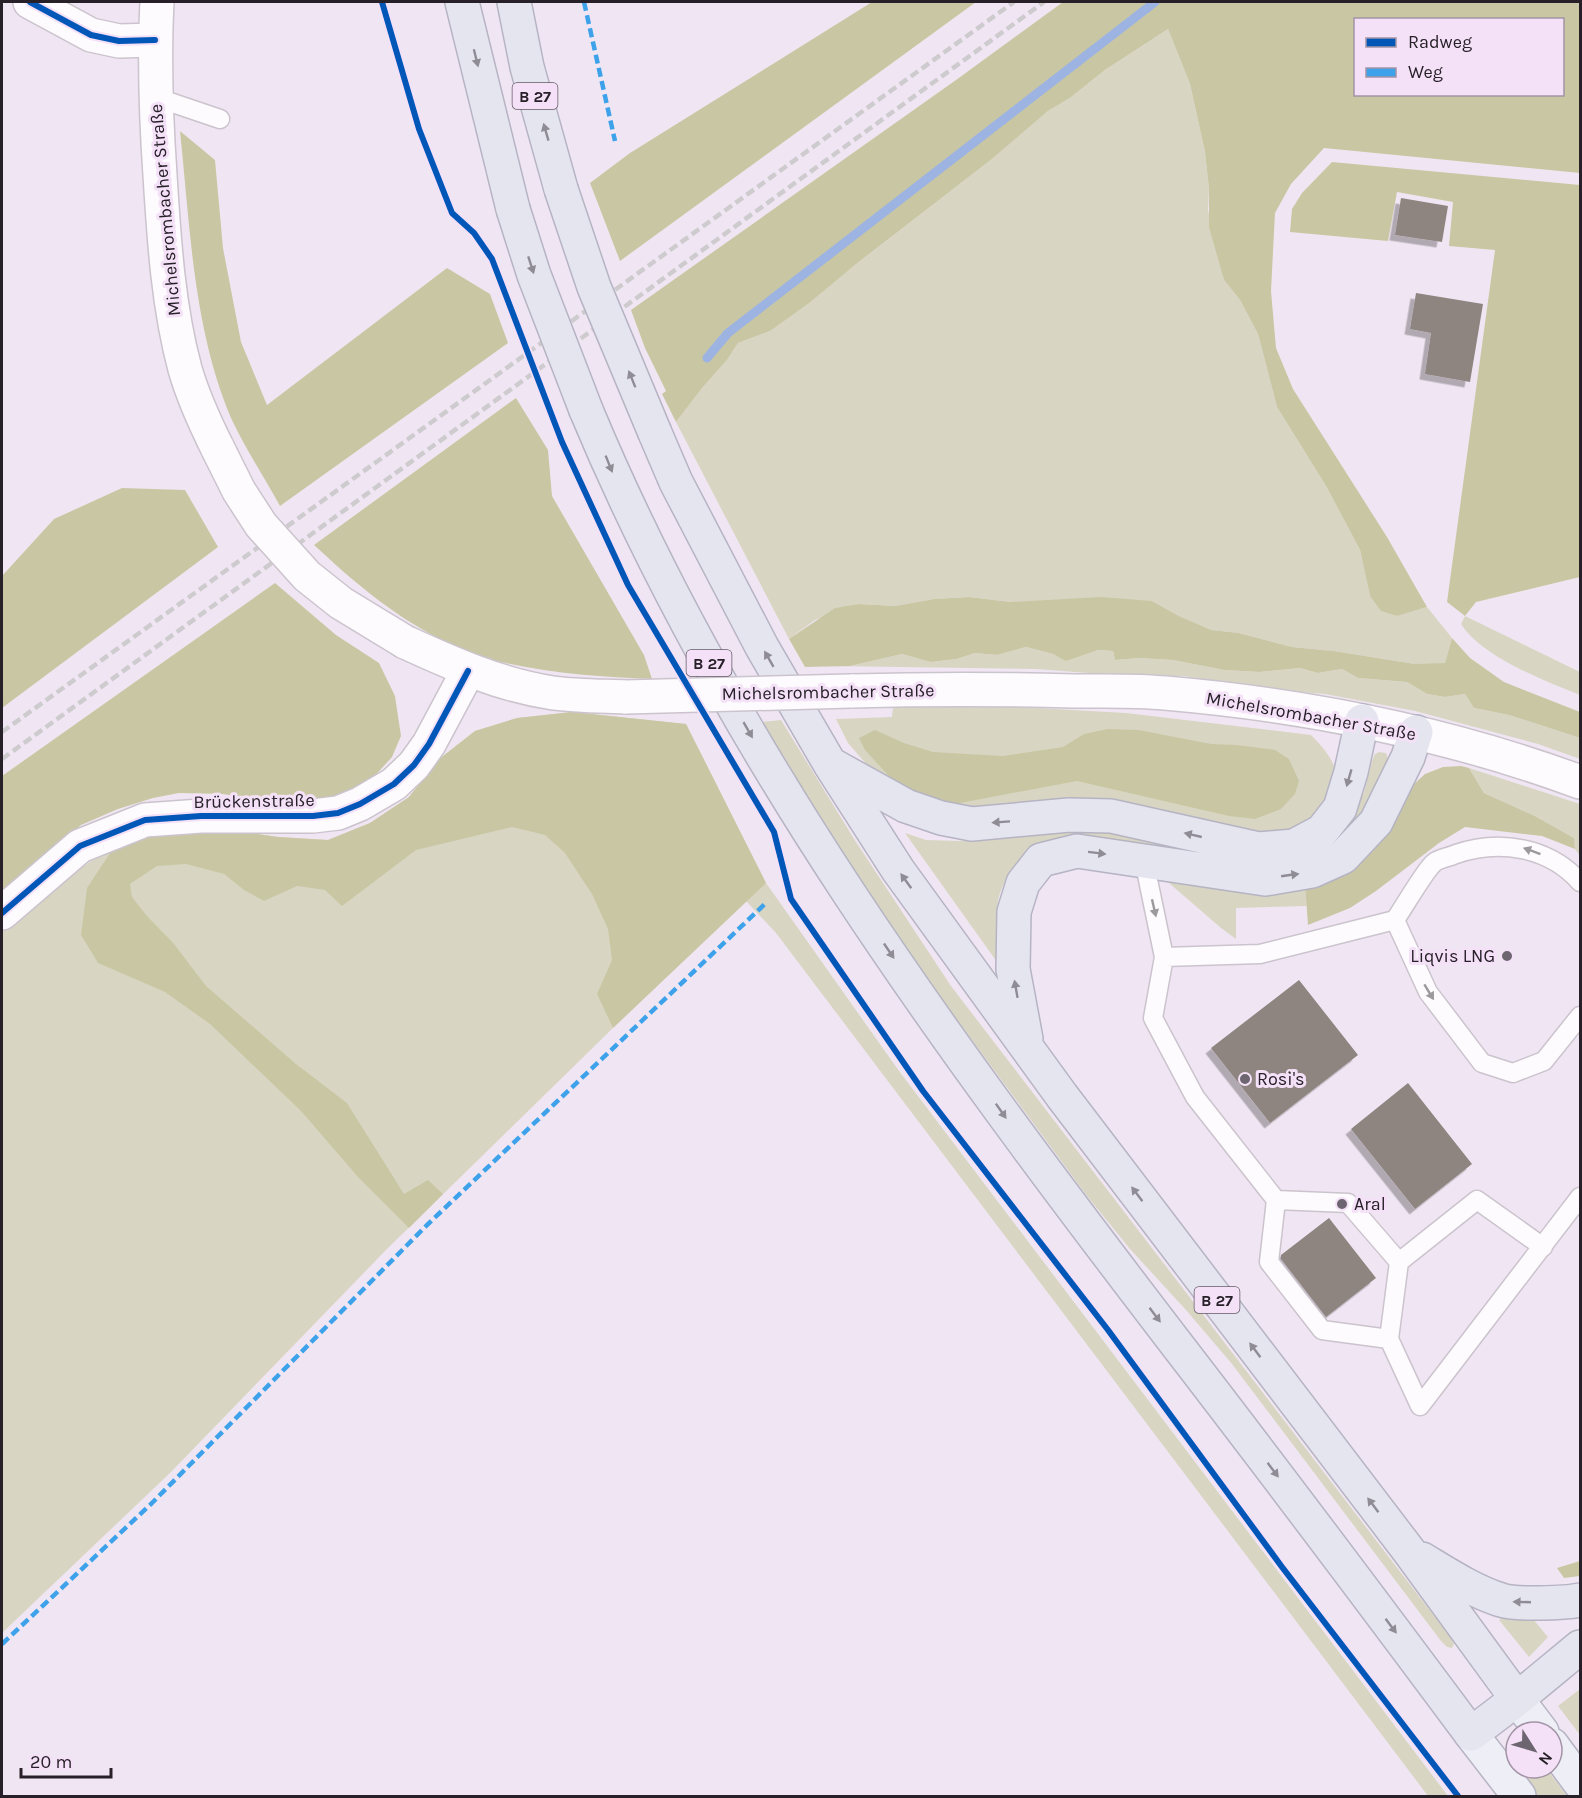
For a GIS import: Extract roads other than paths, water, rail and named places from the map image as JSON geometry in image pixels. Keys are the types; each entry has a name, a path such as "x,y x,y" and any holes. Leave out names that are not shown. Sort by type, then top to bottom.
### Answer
{"highway":[{"name":"B 27","path":"462,2 513,209 534,275 586,410 619,489 703,652 785,795 923,1001 1020,1137 1325,1537 1471,1734"},
{"name":"B 27","path":"514,2 527,67 561,189 594,287 676,482 762,647 830,764 898,870 1069,1106 1409,1551 1517,1699"},
{"path":"830,764 906,806 941,818 972,824 1069,815 1111,816 1259,849 1294,846 1322,831 1340,808 1351,772 1362,721"},
{"path":"1027,1047 1013,969 1014,912 1023,883 1041,860 1077,850 1265,879 1312,872 1342,857 1376,822 1408,757 1416,732"},
{"path":"1409,1551 1460,1582 1503,1601 1567,1603 1581,1600"},
{"path":"1471,1734 1581,1647"}],"main road":[{"path":"30,2 91,35 119,41 155,40"},
{"name":"Michelsrombacher Straße","path":"157,2 155,97 164,235 174,316 185,369 199,410 239,491 261,525 307,576 341,603 405,642 468,671 511,685 554,693 626,697 1014,689 1163,692 1266,705 1416,732 1581,782"},
{"name":"Brückenstraße","path":"2,913 80,846 145,820 201,816 314,816 338,813 360,804 394,784 414,765 429,744 468,671"},
{"name":"B 27","path":"1517,1699 1533,1720"},
{"name":"B 27","path":"1471,1734 1519,1797"},
{"path":"1564,1761 1581,1783"}],"lane":[{"path":"155,97 220,119"},
{"path":"1164,957 1260,954 1395,920 1433,863 1471,849 1496,845 1524,848 1552,859 1581,882"},
{"path":"1141,860 1164,957 1152,1018 1196,1097 1276,1200 1269,1262 1322,1330 1389,1339"},
{"path":"1395,920 1428,992 1482,1063 1513,1073 1544,1061 1581,1016"},
{"path":"1542,1247 1477,1200 1399,1262 1389,1339 1420,1406 1581,1197"},
{"path":"1276,1200 1348,1203 1399,1262"}],"waterway":[{"path":"707,358 728,333 1155,2"}],"railway":[{"path":"2,732 1014,2"},
{"path":"2,759 1044,2"}],"place":[{"name":"Liqvis LNG","path":"1507,956"},
{"name":"Rosi's","path":"1245,1079"},
{"name":"Aral","path":"1342,1204"}]}
